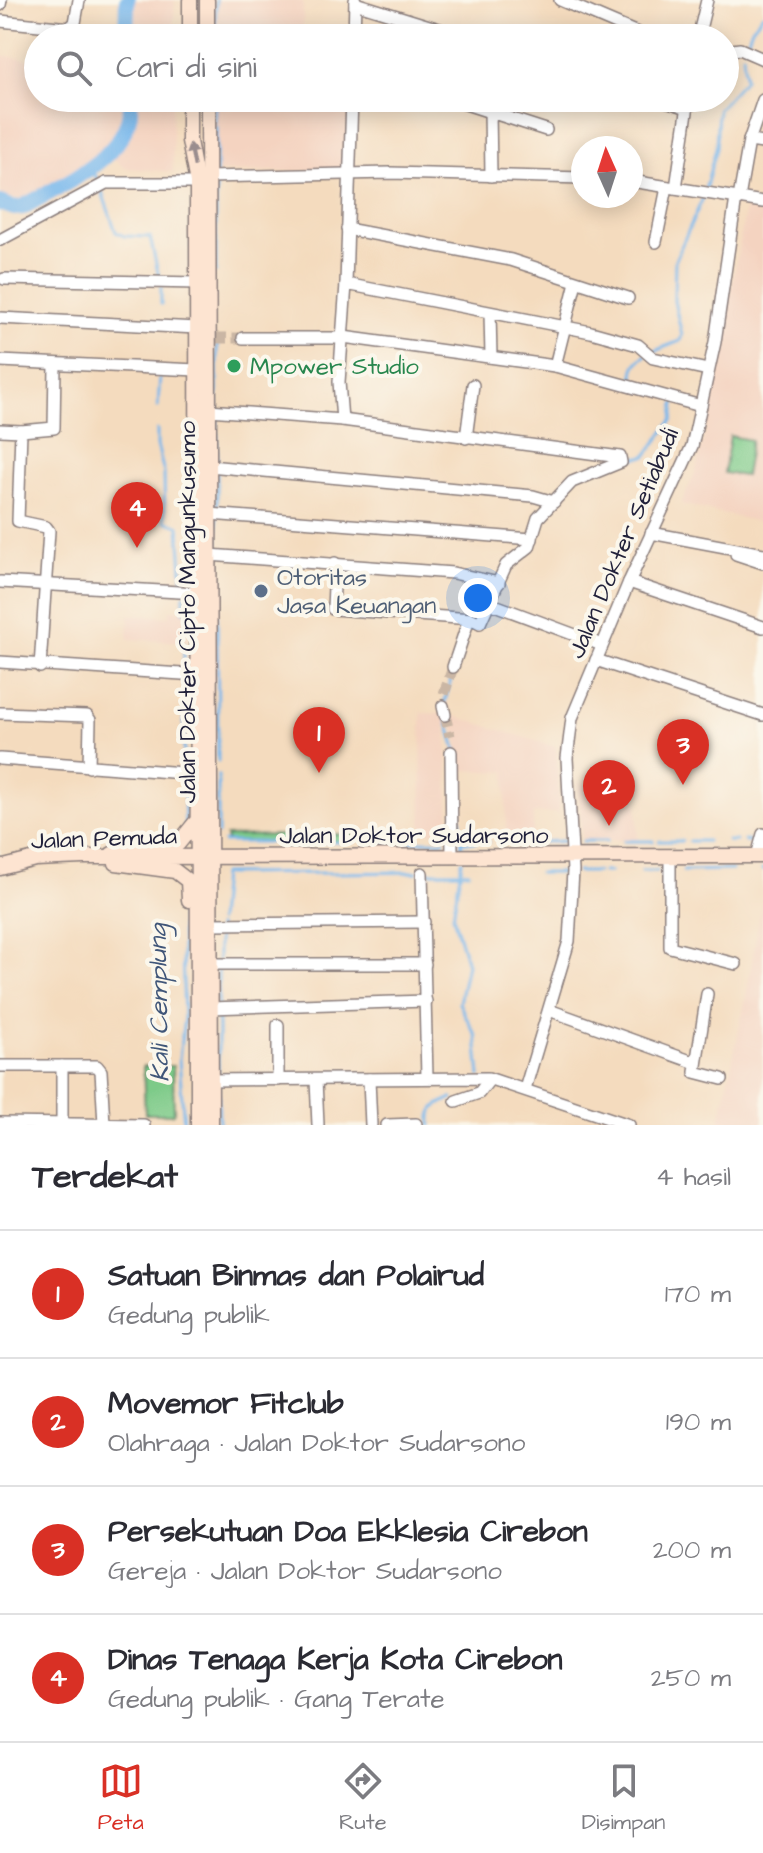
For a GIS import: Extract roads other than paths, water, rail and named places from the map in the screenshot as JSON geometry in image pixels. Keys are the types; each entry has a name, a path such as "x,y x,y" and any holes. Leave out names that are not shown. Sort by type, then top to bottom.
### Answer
{"main road":[{"path":"190,0 190,24"},
{"path":"207,0 207,24"},
{"name":"Jalan Dokter Cipto Mangunkusumo","path":"189,112 189,141 203,180 207,335 205,400 188,593 189,773 203,858"},
{"name":"Jalan Dokter Cipto Mangunkusumo","path":"207,112 197,283 207,335 197,370 205,400 209,466 203,858 204,1080 211,1125"},
{"path":"104,857 128,848 171,846 183,840 195,824"},
{"name":"Jalan Doktor Sudarsono","path":"203,858 422,868 452,857 573,867 670,856 760,856"},
{"path":"104,857 133,868 181,875 189,908 204,924"},
{"name":"Jalan Pemuda","path":"0,868 35,859 203,858"},
{"name":"Jalan Dokter Cipto Mangunkusumo","path":"198,1125 210,1008 210,964 204,924"}],"street":[{"path":"73,24 79,0"},
{"path":"560,0 616,24"},
{"path":"701,24 707,0"},
{"path":"354,24 355,2 424,24"},
{"path":"0,21 36,24"},
{"path":"739,51 763,59"},
{"name":"Jalan Dokter Setiabudi","path":"525,1089 569,941 573,867 568,739 572,718 629,582 692,446 737,198 749,141 763,100"},
{"path":"342,420 339,382 346,284 351,112"},
{"path":"490,112 491,176"},
{"path":"496,112 546,130"},
{"path":"656,242 687,112"},
{"path":"749,141 763,143"},
{"path":"0,240 106,183 349,174 571,178"},
{"path":"643,183 763,202"},
{"path":"347,229 511,260 628,298"},
{"path":"4,279 197,283"},
{"path":"555,366 576,282"},
{"path":"346,284 564,326 708,370"},
{"path":"490,313 491,357"},
{"path":"0,318 207,335"},
{"path":"243,338 343,338 555,366 701,406"},
{"path":"0,361 197,370"},
{"path":"0,430 54,428 55,365"},
{"path":"466,438 473,385"},
{"path":"205,400 466,438 617,455 621,460 572,482 552,501 537,521 529,547 506,565 489,603 474,620 453,667"},
{"path":"21,431 18,521 48,528 40,667"},
{"path":"209,466 552,501"},
{"path":"209,514 532,539"},
{"path":"651,533 763,554"},
{"path":"734,550 739,556 763,563"},
{"path":"209,555 453,573 496,582"},
{"path":"335,563 333,609 474,620"},
{"path":"0,582 188,593"},
{"path":"629,582 763,627"},
{"path":"489,603 602,645"},
{"path":"596,660 763,715"},
{"path":"0,662 189,675"},
{"path":"0,713 87,716 90,720 89,767"},
{"path":"451,752 452,857"},
{"path":"0,759 189,773"},
{"path":"760,856 763,834"},
{"path":"670,856 670,947 736,964"},
{"path":"422,868 427,1077"},
{"path":"204,924 424,922"},
{"path":"210,964 425,964"},
{"path":"707,994 697,1074 722,1079"},
{"path":"210,1008 426,1001"},
{"path":"549,1010 696,1063"},
{"path":"278,1025 278,1080"},
{"path":"0,1066 91,1065 100,1068 104,1124"},
{"path":"62,1066 62,1124"},
{"path":"204,1080 489,1078 629,1125"},
{"path":"456,1101 479,1093 489,1078"},
{"path":"369,1079 371,1125"},
{"path":"316,1080 318,1125"},
{"path":"0,1123 144,1125"},
{"path":"387,1125 416,1124"}],"waterway":[{"name":"Kali Cemplung","path":"126,24 127,0"},
{"path":"215,24 216,0"},
{"path":"745,47 752,28 763,14"},
{"path":"739,86 745,79 743,54"},
{"name":"Kali Cemplung","path":"0,203 14,208 23,207 94,165 122,136 129,112"},
{"path":"215,112 215,122"},
{"path":"705,190 716,148 718,112"},
{"path":"216,127 216,174"},
{"name":"Kali Cemplung","path":"92,166 98,182"},
{"path":"216,180 216,272"},
{"name":"Kali Cemplung","path":"101,189 116,232 124,236 150,237 159,277"},
{"path":"652,352 680,341 682,335 674,301 675,260 703,198"},
{"path":"161,287 161,304"},
{"path":"217,342 217,408"},
{"path":"646,355 635,366 633,377 634,381 647,386"},
{"path":"158,407 160,375"},
{"path":"624,460 646,456 673,419 675,403"},
{"path":"217,414 217,464"},
{"path":"157,430 157,445 164,473 165,521 179,526 183,587"},
{"path":"217,471 217,511"},
{"path":"217,518 217,554"},
{"path":"217,559 218,761"},
{"path":"476,618 490,588"},
{"path":"184,595 184,611"},
{"path":"184,644 184,670"},
{"path":"444,704 454,669"},
{"path":"184,677 184,770"},
{"path":"447,719 456,749 462,850"},
{"path":"218,775 218,834"},
{"path":"184,777 185,826"},
{"path":"364,842 444,841"},
{"path":"540,842 565,841"},
{"path":"583,841 607,841"},
{"path":"624,841 653,841"},
{"path":"659,841 682,841"},
{"path":"689,841 707,841"},
{"path":"728,841 736,841"},
{"path":"744,841 753,841"},
{"path":"224,842 352,842"},
{"path":"462,842 476,842"},
{"path":"482,842 489,842"},
{"path":"505,842 525,842"},
{"path":"462,861 453,916 467,964 459,1003 476,1036 480,1076"},
{"path":"683,871 732,870"},
{"path":"642,871 657,871"},
{"path":"218,921 222,874 417,872"},
{"path":"425,872 469,872"},
{"path":"577,872 597,872"},
{"path":"603,872 610,872"},
{"path":"539,873 569,873"},
{"name":"Kali Cemplung","path":"180,881 184,1018 179,1059 184,1125"},
{"path":"218,926 218,959"},
{"path":"218,967 218,1006"},
{"path":"218,1011 218,1076"},
{"path":"218,1085 219,1125"},
{"path":"431,1125 431,1114 436,1107 453,1098"}],"tunnel":[{"path":"216,338 243,338"},
{"path":"444,694 453,667"},
{"path":"445,715 450,736"}],"place":[{"name":"Mpower Studio","path":"234,366"},
{"name":"Dinas Tenaga Kerja Kota Cirebon","path":"137,548"},
{"name":"Otoritas Jasa Keuangan","path":"261,591"},
{"name":"Satuan Binmas dan Polairud","path":"319,773"},
{"name":"Persekutuan Doa Ekklesia Cirebon","path":"683,785"},
{"name":"Movemor Fitclub","path":"609,826"}]}
